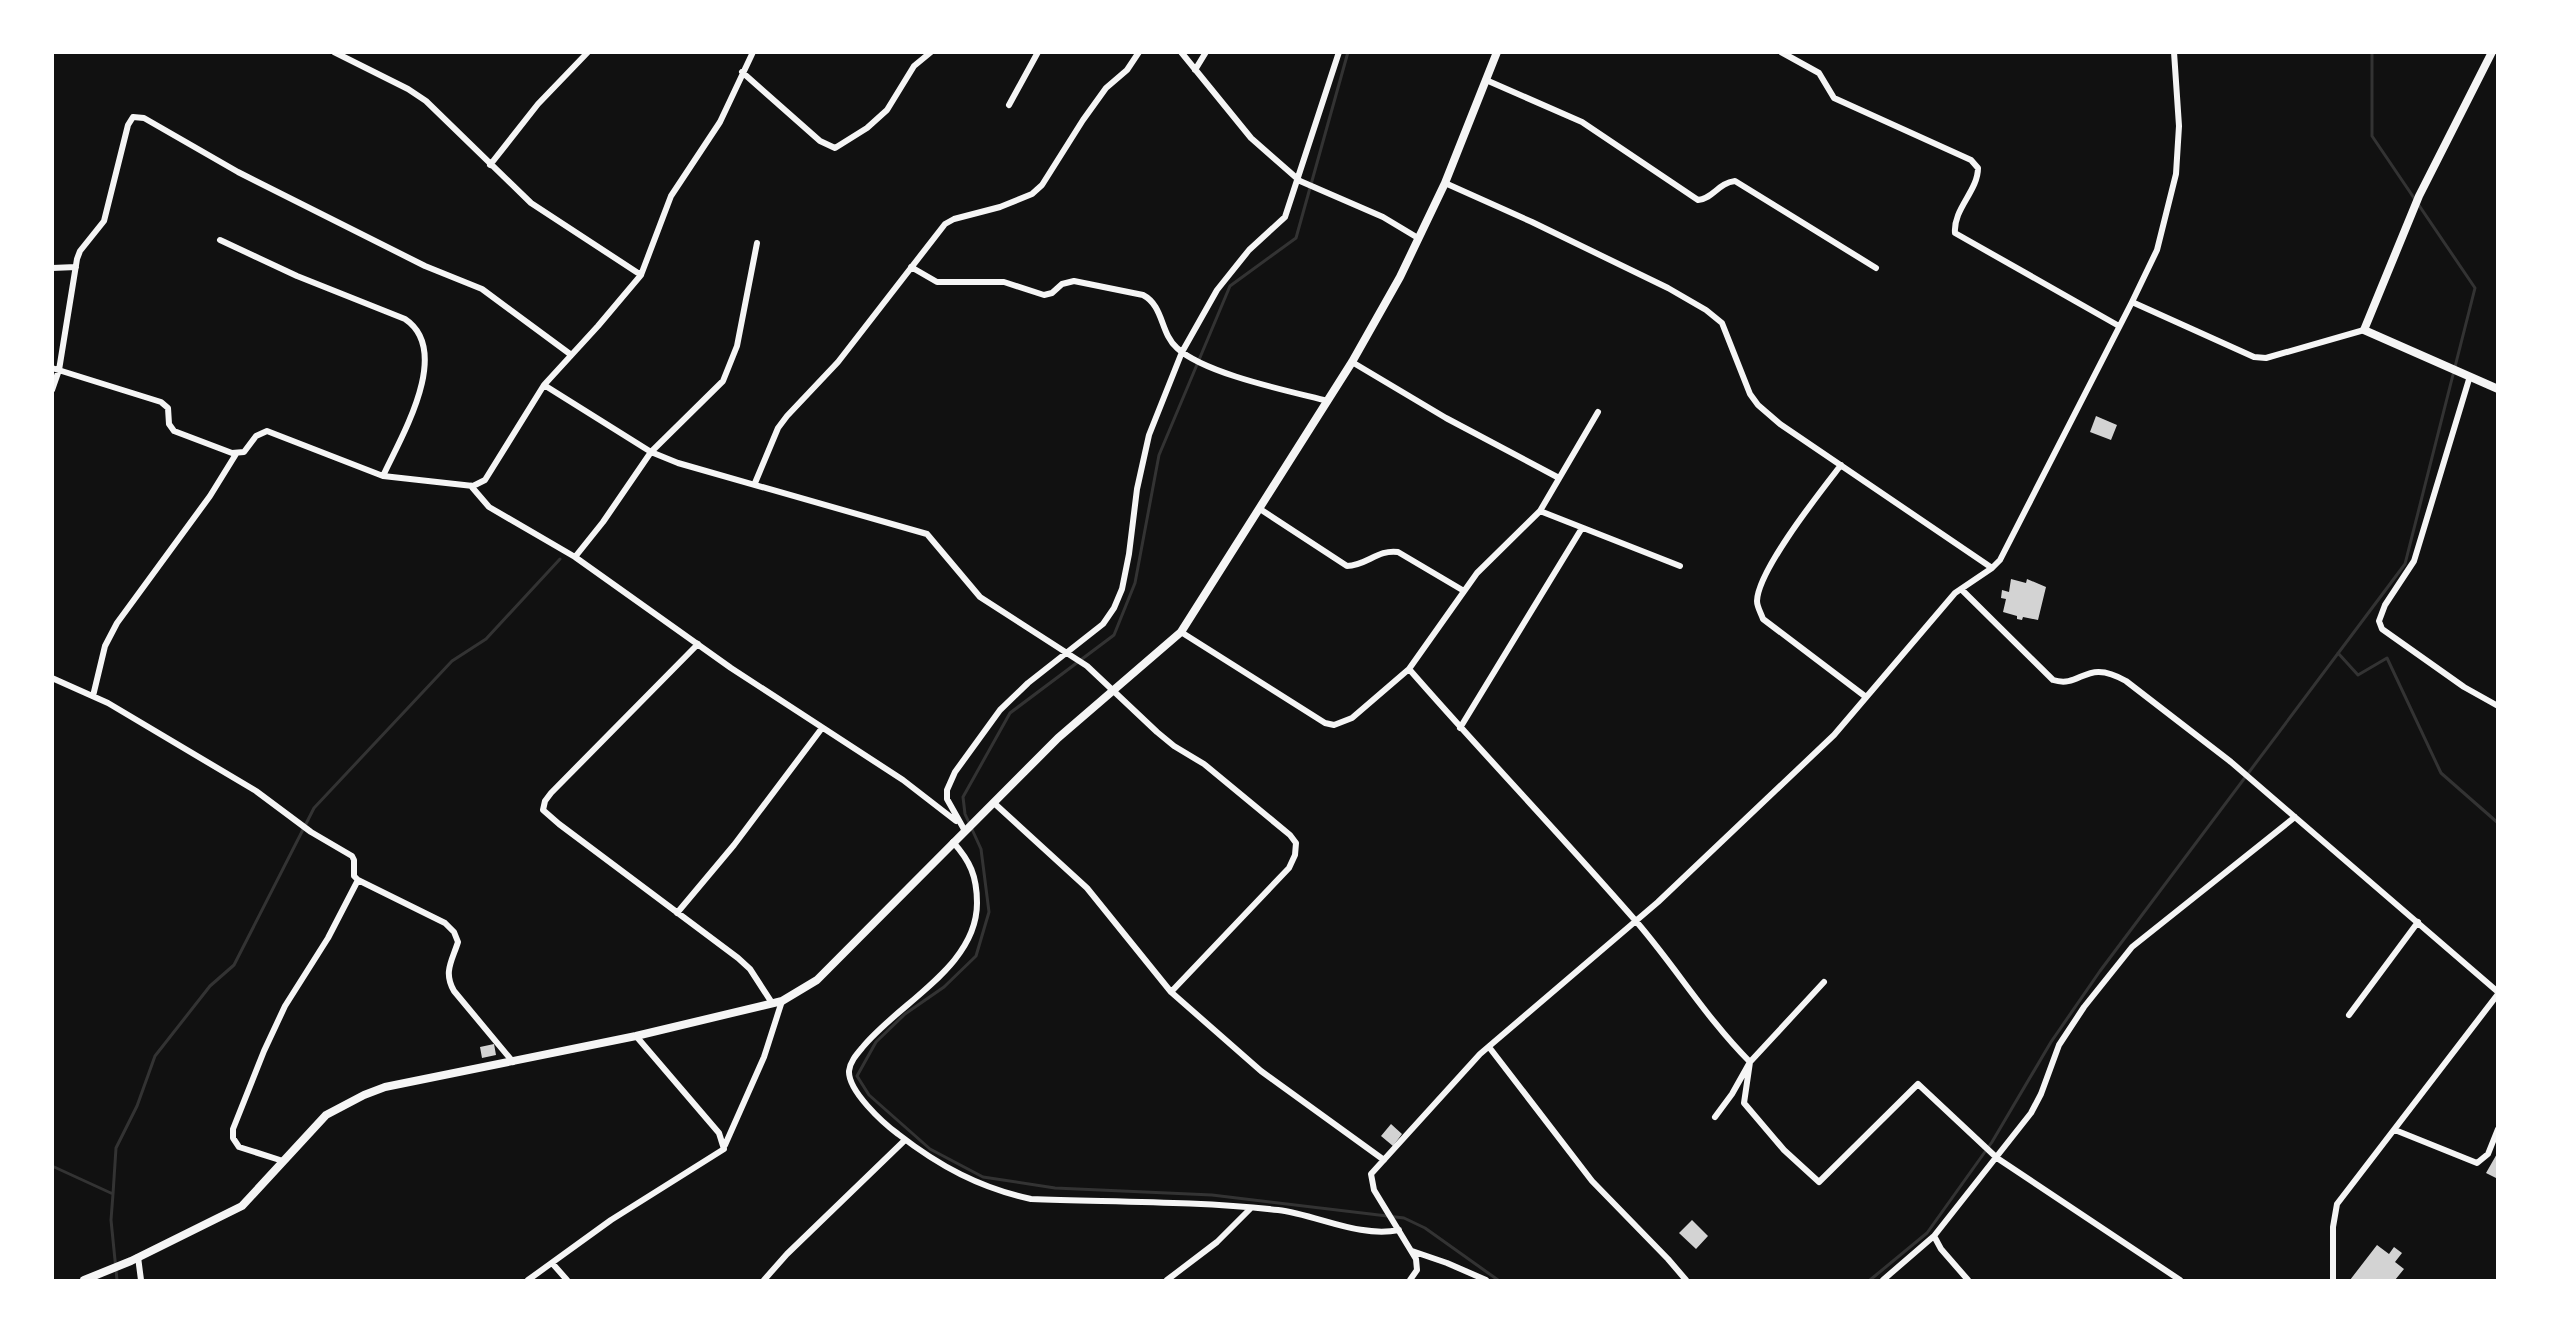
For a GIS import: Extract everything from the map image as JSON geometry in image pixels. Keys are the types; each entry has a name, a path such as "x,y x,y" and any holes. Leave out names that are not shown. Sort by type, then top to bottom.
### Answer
{"street":[{"path":"334,52 408,89 426,102 531,203 641,275"},
{"path":"490,165 538,104 588,52"},
{"path":"93,696 109,635 210,496 236,454 247,450 258,434 267,431 383,476 471,486 485,480 544,384 641,275 671,196 720,122 753,52"},
{"path":"742,72 820,141 835,148 858,134 887,110 914,66 931,52"},
{"path":"1009,105 1038,52"},
{"path":"755,483 778,428 786,416 838,362 945,224 954,219 1000,207 1032,194 1042,185 1106,88 1127,70 1139,52"},
{"path":"1181,52 1251,138 1298,179 1383,217 1418,238"},
{"path":"1195,70 1206,52"},
{"path":"958,822 947,799 947,790 955,772 1000,710 1028,683 1070,654 1103,624 1122,589 1130,554 1137,489 1149,435 1184,353 1217,290 1249,250 1285,217 1339,52"},
{"path":"87,1279 135,1259 242,1206 326,1115 364,1095 385,1087 636,1036 783,1001 817,980 1058,738 1181,632 1328,401 1400,277 1444,183 1497,52"},
{"path":"1781,52 1819,73 1834,98 1971,160 1978,168 1978,177 1957,218 1955,233 2120,326"},
{"path":"1420,1281 1412,1278 1418,1264 1374,1190 1370,1175 1489,1047 1636,921 1834,735 1961,589 2000,560 2157,250 2176,174 2179,126 2174,52"},
{"path":"2364,330 2419,196 2492,52"},
{"path":"1486,80 1582,122 1698,200 1705,199 1725,182 1735,181 1876,268"},
{"path":"52,390 80,251 104,221 128,124 134,117 138,117 238,172 425,266 482,289 570,354"},
{"path":"1444,183 1532,222 1668,288 1706,310 1722,323 1740,373 1758,405 1780,424 1992,568"},
{"path":"220,240 297,276 405,319 420,332 425,362 420,389 410,418 383,476"},
{"path":"575,557 603,522 651,452 723,381 741,329 756,243"},
{"path":"52,268 76,267"},
{"path":"911,267 937,282 969,280 1004,282 1048,295 1062,284 1074,281 1143,295 1150,299 1157,309 1172,343 1184,353 1204,364 1265,385 1328,401"},
{"path":"2132,302 2254,357 2266,358 2364,330 2498,388"},
{"path":"1352,362 1446,418 1559,478"},
{"path":"56,369 166,404 169,424 174,431 236,454"},
{"path":"2468,376 2414,561 2385,605 2379,621 2382,629 2464,687 2498,706"},
{"path":"544,384 651,452 678,463 755,483 927,534 980,597 1086,666 1157,732 1231,785 1290,835 1296,843 1295,855 1289,868 1171,992"},
{"path":"1181,632 1325,723 1334,725 1352,718 1409,669 1484,566 1540,511 1598,412"},
{"path":"1841,465 1809,505 1786,541 1764,579 1757,601 1763,619 1866,697"},
{"path":"471,486 489,507 575,557 698,644 903,780 966,830"},
{"path":"1260,509 1347,566 1361,564 1388,550 1398,552 1464,591"},
{"path":"1540,511 1680,566"},
{"path":"1460,728 1582,528"},
{"path":"1961,589 2053,680 2067,682 2100,670 2114,674 2231,762 2498,993 2337,1204 2333,1227 2333,1281"},
{"path":"698,644 551,793 543,806 546,814 558,824 745,963 772,1003"},
{"path":"1409,669 1636,921 1709,1016 1750,1062"},
{"path":"52,678 93,696 256,791 311,832 352,856 354,876 358,880 451,927 458,942 448,968 448,980 454,991 513,1062"},
{"path":"677,913 734,845 822,728"},
{"path":"994,803 1087,888 1171,992 1261,1071 1384,1160"},
{"path":"1883,1281 1934,1236 2031,1113 2041,1094 2052,1059 2066,1035 2084,1007 2132,947 2295,817"},
{"path":"952,842 971,865 977,895 977,914 969,941 946,969 874,1033 854,1059 849,1072 852,1085 883,1123 963,1178 1031,1199 1251,1208 1281,1211 1357,1228 1390,1232 1398,1227"},
{"path":"283,1161 238,1147 233,1137 233,1129 264,1051 285,1006 328,938 358,880"},
{"path":"2349,1015 2418,922"},
{"path":"1715,1118 1750,1062 1824,982"},
{"path":"528,1281 611,1220 720,1152 764,1058 783,1001"},
{"path":"636,1036 719,1133 724,1146"},
{"path":"1489,1047 1592,1181 1668,1258 1686,1281"},
{"path":"1750,1062 1744,1103 1784,1150 1819,1182 1918,1084 1997,1158 2180,1281"},
{"path":"2395,1130 2477,1163 2488,1154 2498,1129"},
{"path":"764,1281 787,1254 906,1140"},
{"path":"1167,1281 1217,1242 1251,1208"},
{"path":"1934,1236 1941,1250 1968,1281"},
{"path":"1412,1251 1447,1263 1486,1281"},
{"path":"135,1259 141,1281"},
{"path":"552,1263 567,1281"}],"building":[{"path":"2096,416 2117,425 2111,440 2090,432"},
{"path":"2011,579 2026,583 2027,579 2046,587 2038,620 2023,617 2022,620 2017,619 2017,616 2003,612 2006,599 2001,598 2002,590 2009,592"},
{"path":"494,1044 496,1055 482,1058 480,1047"},
{"path":"1391,1124 1402,1134 1393,1146 1381,1136"},
{"path":"2498,1152 2498,1179 2486,1173"},
{"path":"1692,1220 1708,1236 1696,1249 1679,1233"},
{"path":"2377,1245 2389,1254 2394,1247 2402,1253 2395,1262 2404,1269 2395,1280 2350,1280"}],"waterway":[{"path":"1348,52 1296,238 1230,286 1159,455 1135,583 1114,635 1010,713 963,797 965,814 981,849 989,912 976,956 944,987 905,1014 876,1042 857,1076 869,1095 930,1149 983,1177 1055,1188 1212,1195 1404,1218 1425,1228 1498,1280"},
{"path":"1870,1280 1927,1233 1992,1142 2051,1042 2100,971 2405,564 2475,288 2372,136 2372,52"},
{"path":"113,1194 116,1148 137,1106 155,1056 210,986 234,965 314,808 452,661 486,639 560,559"},
{"path":"2338,653 2358,675 2387,658 2441,773 2498,823"},
{"path":"52,1166 113,1194 111,1220 117,1280"}]}
